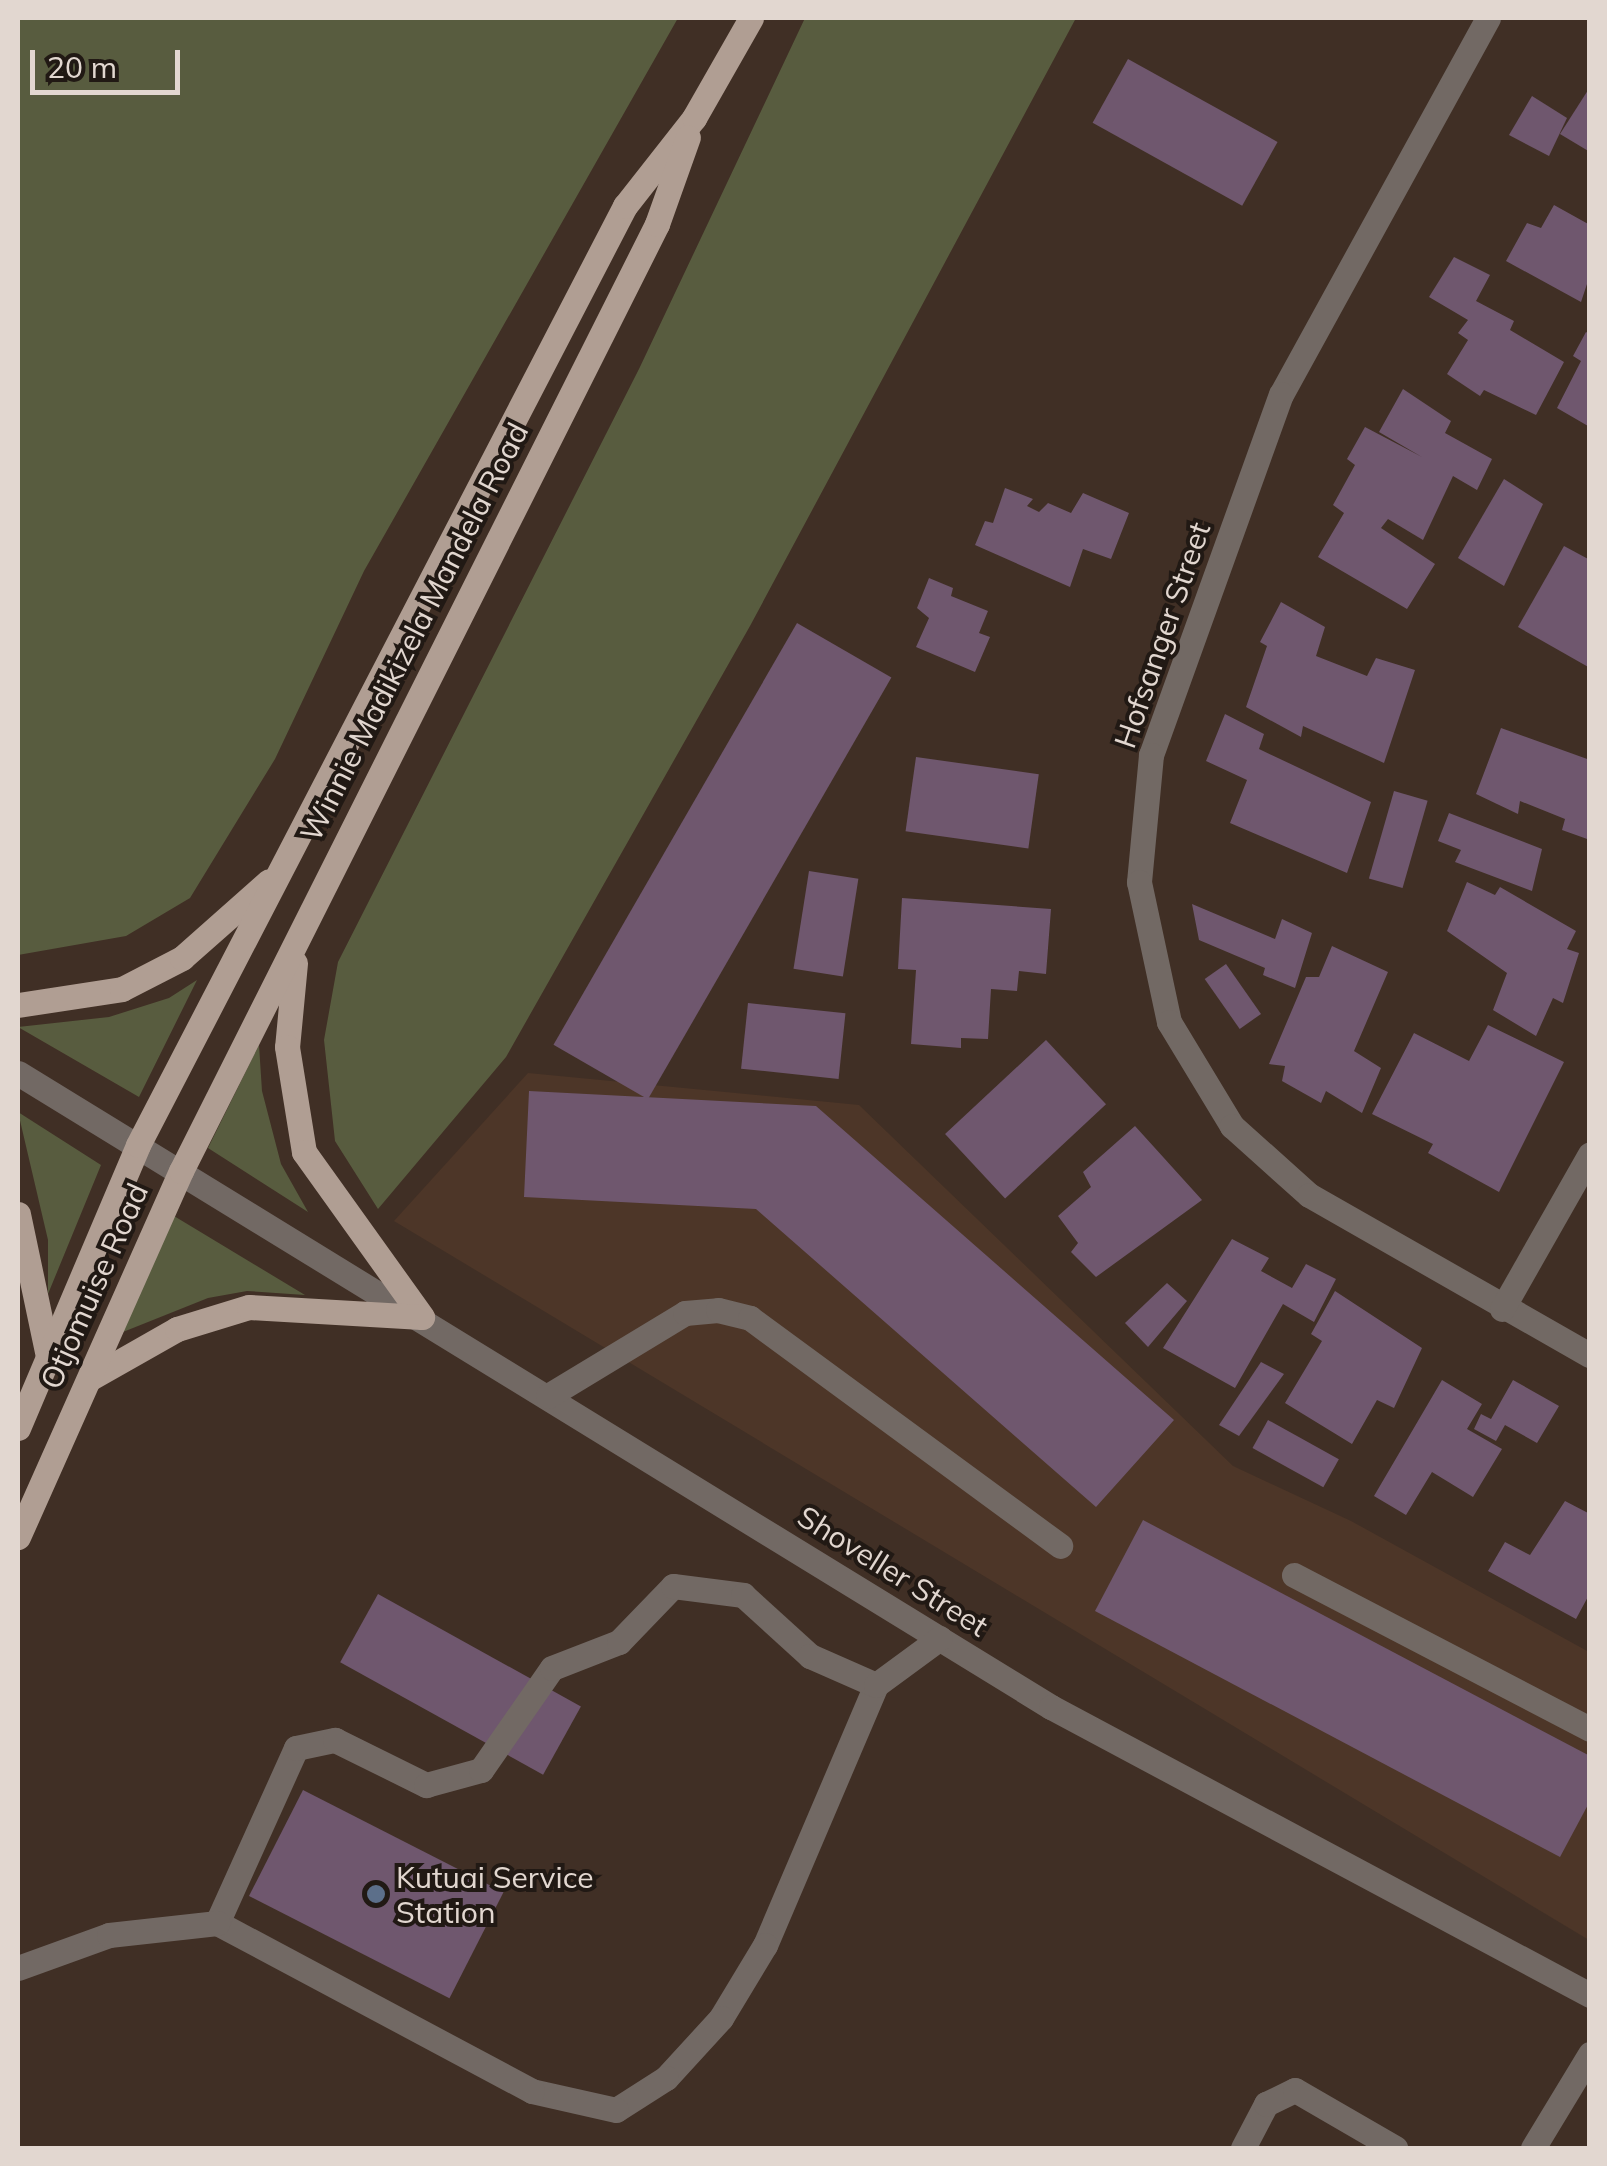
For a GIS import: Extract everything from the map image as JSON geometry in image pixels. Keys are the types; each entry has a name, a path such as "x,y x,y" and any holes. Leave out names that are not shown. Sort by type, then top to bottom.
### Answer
{"main road":[{"name":"Winnie Madikizela Mandela Road","path":"138,1145 625,206 694,118 752,18"},
{"name":"Winnie Madikizela Mandela Road","path":"181,1171 656,224 694,118"},
{"path":"18,1005 57,1003 137,982 182,958 282,870"},
{"path":"308,916 288,992 291,1093 304,1152 422,1318"},
{"name":"Otjomuise Road","path":"18,1428 138,1145"},
{"name":"Otjomuise Road","path":"18,1537 181,1171"},
{"path":"18,1214 48,1356"},
{"path":"87,1380 177,1329 249,1307 422,1318"}],"street":[{"name":"Hofsanger Street","path":"1488,18 1281,394 1151,755 1139,882 1169,1022 1232,1126 1309,1195 1502,1309 1590,1355"},
{"name":"Shoveller Street","path":"18,1073 1051,1707 1590,1995"},
{"path":"1502,1309 1590,1154"},
{"path":"548,1396 684,1313 718,1310 750,1318 1060,1546"},
{"path":"1294,1574 1590,1729"},
{"path":"217,1923 296,1748 336,1740 426,1785 481,1770 552,1668 619,1642 674,1586 743,1596 810,1656 876,1685"},
{"path":"18,1968 109,1935 217,1923 532,2090 616,2110 666,2078 721,2018 765,1944 876,1685 940,1638"},
{"path":"1533,2148 1590,2054"},
{"path":"1244,2148 1266,2104 1294,2090 1395,2148"}],"shaded area":[{"path":"528,1073 859,1105 1233,1466 1351,1521 1589,1652 1589,1940 394,1221"}],"green space":[{"path":"18,18 678,18 364,571 275,759 190,898 126,936 18,955"},
{"path":"805,18 1076,18 750,626 506,1057 378,1209 335,1141 324,1040 338,962 639,369"},
{"path":"197,980 139,1097 18,1027 109,1017 169,998"},
{"path":"259,1045 262,1091 281,1164 308,1212 208,1148"},
{"path":"18,1112 101,1165 48,1294 48,1240"},
{"path":"174,1216 305,1295 247,1291 208,1298 113,1336"}],"building":[{"path":"1128,59 1278,142 1242,206 1093,123"},
{"path":"1590,87 1590,152 1560,134"},
{"path":"1532,96 1567,118 1549,156 1509,135"},
{"path":"1554,205 1590,225 1590,275 1581,302 1506,261 1527,223 1541,228"},
{"path":"1454,257 1490,275 1476,301 1514,321 1510,330 1564,362 1536,415 1484,390 1480,396 1447,374 1468,340 1458,333 1468,320 1429,297"},
{"path":"1586,332 1590,334 1588,426 1557,408 1581,361 1573,356"},
{"path":"1403,389 1451,421 1445,433 1492,459 1477,490 1453,476 1423,540 1388,519 1381,528 1435,564 1407,609 1318,557 1344,513 1333,505 1355,465 1347,459 1365,427 1422,457 1379,432"},
{"path":"1504,479 1543,504 1504,586 1458,558"},
{"path":"1005,488 1033,499 1027,506 1039,512 1048,503 1071,513 1083,493 1129,513 1111,559 1083,549 1070,587 975,545 985,521 993,523"},
{"path":"1564,546 1590,560 1590,668 1518,627"},
{"path":"929,578 953,588 951,596 988,611 979,633 990,637 975,672 916,647 929,618 917,608"},
{"path":"1281,602 1325,627 1316,656 1367,676 1376,658 1415,670 1384,763 1303,726 1301,737 1246,707 1267,646 1260,642"},
{"path":"797,623 891,678 648,1099 554,1045"},
{"path":"1225,714 1264,734 1259,749 1371,802 1347,873 1230,823 1247,780 1206,761"},
{"path":"1501,728 1590,760 1590,840 1562,830 1565,819 1520,801 1518,814 1476,794"},
{"path":"916,757 1039,774 1028,849 906,831"},
{"path":"1394,791 1428,801 1403,888 1369,878"},
{"path":"1449,813 1542,849 1532,891 1455,862 1461,850 1438,841"},
{"path":"809,871 858,879 843,977 794,969"},
{"path":"1467,882 1495,895 1500,887 1576,931 1567,949 1579,953 1563,1003 1553,998 1536,1036 1493,1010 1507,973 1447,931"},
{"path":"902,898 1051,909 1046,974 1019,971 1017,991 991,989 988,1039 961,1038 961,1048 911,1044 916,970 898,969"},
{"path":"1192,904 1275,939 1282,919 1312,933 1295,988 1263,975 1265,968 1199,940"},
{"path":"1332,946 1388,972 1354,1051 1381,1068 1362,1113 1326,1091 1321,1103 1282,1081 1285,1066 1269,1064 1306,977 1319,977"},
{"path":"1226,964 1261,1014 1240,1029 1205,979"},
{"path":"748,1003 845,1013 839,1079 741,1069"},
{"path":"1488,1025 1564,1062 1499,1192 1428,1153 1433,1144 1372,1114 1414,1033 1469,1061"},
{"path":"1046,1040 1106,1104 1005,1198 945,1134"},
{"path":"529,1091 816,1106 1174,1420 1096,1507 756,1209 524,1197"},
{"path":"1135,1126 1202,1200 1096,1277 1071,1252 1078,1243 1058,1216 1091,1187 1083,1172"},
{"path":"1232,1239 1269,1258 1261,1271 1292,1288 1306,1264 1336,1279 1314,1322 1283,1304 1235,1388 1163,1348"},
{"path":"1167,1283 1187,1301 1148,1347 1125,1323"},
{"path":"1335,1291 1422,1348 1394,1408 1377,1400 1352,1444 1285,1403 1322,1341 1311,1334"},
{"path":"1261,1362 1284,1374 1239,1436 1219,1425"},
{"path":"1442,1380 1482,1404 1467,1429 1502,1449 1473,1497 1432,1472 1406,1515 1374,1496"},
{"path":"1513,1380 1559,1406 1537,1443 1505,1425 1496,1441 1474,1429 1481,1414 1491,1419"},
{"path":"1268,1420 1339,1459 1323,1487 1252,1448"},
{"path":"1565,1501 1590,1514 1590,1593 1576,1619 1488,1571 1505,1542 1530,1555"},
{"path":"1143,1520 1590,1756 1590,1801 1560,1857 1095,1611"},
{"path":"378,1594 581,1706 543,1775 340,1662"},
{"name":"Kutuai Service Station","path":"303,1790 503,1892 449,1998 249,1896"}],"place":[{"name":"Kutuai Service Station","path":"376,1894"}]}
